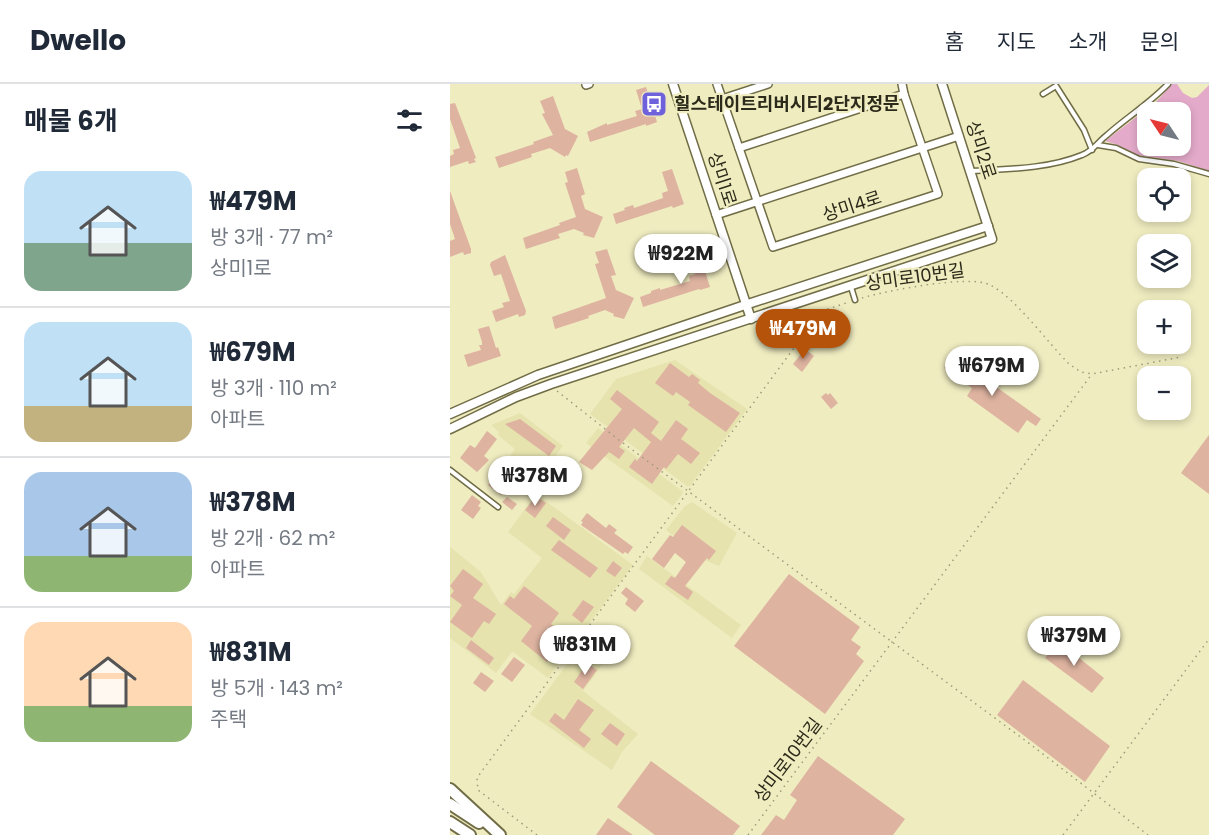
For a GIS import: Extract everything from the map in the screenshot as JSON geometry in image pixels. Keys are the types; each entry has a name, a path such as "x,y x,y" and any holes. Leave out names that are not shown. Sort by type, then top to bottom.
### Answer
{"main road":[{"path":"450,789 499,835"},
{"path":"450,804 499,835"},
{"path":"450,822 470,835"}],"street":[{"name":"상미1로","path":"673,84 751,319"},
{"name":"상미4로","path":"717,84 773,247 938,194 902,84"},
{"path":"722,99 768,84"},
{"name":"상미2로","path":"942,84 988,226"},
{"path":"739,148 904,94"},
{"name":"상미4로","path":"716,215 959,136"},
{"path":"450,414 538,375 988,226 992,239 551,384 516,397 450,429"}],"lane":[{"path":"971,171 1035,166 1081,156 1092,150 1115,128 1150,103 1168,84"},
{"path":"1042,94 1056,86 1084,130 1092,150"},
{"path":"1097,145 1116,148 1139,159 1174,164 1209,174"},
{"path":"850,286 855,300"},
{"path":"450,470 498,507"}],"path":[{"name":"상미로10번길","path":"537,835 478,790 479,775 821,312 875,293 962,282 986,283 997,289 1012,303 1069,364 1081,372 1092,374 748,835"},
{"path":"1092,374 1181,357"},
{"path":"551,384 565,399 1148,835"},
{"path":"1063,835 1209,639"}],"shaded area":[{"path":"1172,84 1177,84 1183,93 1192,98 1197,97 1209,85 1209,171 1178,161 1144,156 1191,156 1191,102 1156,102"},
{"path":"1137,117 1137,155 1105,141"},
{"path":"675,360 747,409 690,486 590,414 616,379"},
{"path":"520,413 563,446 530,489 502,467 515,449 498,435 499,432 491,425"},
{"path":"598,428 682,491 683,493 673,506 586,443"},
{"path":"536,494 633,565 548,678 513,652 496,673 450,638 450,547 481,572 501,605 511,592 514,594 542,558 508,532"},
{"path":"692,502 737,533 719,566 707,561 666,530 685,506"},
{"path":"647,556 741,625 732,638 639,569"},
{"path":"586,639 609,655 583,691 638,734 622,752 612,770 530,714"}],"building":[{"path":"646,87 657,122 590,142 587,132 607,123 607,125 637,116 635,111 642,109 636,90"},
{"path":"553,96 565,129 578,136 568,156 565,157 550,148 531,154 532,157 499,168 495,157 553,135 542,114 545,113 540,101"},
{"path":"455,103 476,162 469,164 468,161 450,167 450,156 454,154 453,150 460,148 450,119 450,104"},
{"path":"577,168 585,194 581,196 585,209 603,217 594,238 574,229 558,234 560,238 526,249 523,238 576,217 565,183 568,182 565,172"},
{"path":"672,169 684,204 616,224 613,214 633,205 634,208 663,198 662,193 668,191 662,172"},
{"path":"450,191 471,253 464,255 463,252 450,257 450,241 455,239 450,224"},
{"path":"607,249 616,275 611,276 616,290 634,298 624,319 613,316 614,314 605,310 555,329 552,317 606,298 595,264 599,263 595,252"},
{"path":"699,252 710,287 643,307 640,297 660,288 660,290 690,281 689,276 695,274 689,255"},
{"path":"505,255 526,311 525,315 519,317 518,314 496,322 492,311 504,307 502,303 510,301 501,274 494,276 490,265 491,262"},
{"path":"489,326 501,356 468,367 464,355 481,350 479,345 482,345 482,342 478,329"},
{"path":"805,349 814,356 802,372 793,364"},
{"path":"953,356 1041,419 1036,426 1027,420 1018,433 967,396 972,388 944,368"},
{"path":"670,363 689,377 692,374 700,380 698,383 710,393 740,413 726,432 688,405 690,402 676,392 673,396 655,383"},
{"path":"617,390 659,422 651,433 661,441 676,420 688,429 681,439 700,453 691,464 678,454 666,469 664,467 652,484 629,467 635,459 637,461 651,442 634,428 619,447 625,451 619,459 609,452 592,470 579,462 622,409 610,399"},
{"path":"826,393 828,395 830,393 838,403 831,409 821,397"},
{"path":"520,419 556,446 549,456 505,424"},
{"path":"487,431 497,439 484,456 489,460 477,472 460,458 470,445 475,448"},
{"path":"1209,435 1209,494 1181,473"},
{"path":"512,459 529,472 523,481 515,475 501,495 488,485"},
{"path":"472,495 481,502 478,506 481,508 473,519 461,510"},
{"path":"536,496 546,503 535,518 525,510"},
{"path":"507,497 517,504 512,510 502,502"},
{"path":"587,513 606,528 609,524 617,530 614,533 633,547 628,554 625,552 623,554 581,525"},
{"path":"553,517 571,530 564,540 546,526"},
{"path":"682,525 716,551 709,560 707,558 685,586 693,592 688,600 665,584 671,576 675,578 686,562 675,553 664,568 652,559 670,535 673,537"},
{"path":"559,540 598,568 590,578 551,550"},
{"path":"613,561 622,568 615,577 606,571"},
{"path":"463,569 483,584 473,598 496,614 489,624 484,621 472,638 450,622 462,605 450,596 454,591 450,586"},
{"path":"789,574 860,627 851,640 861,647 856,654 864,661 825,714 734,646"},
{"path":"524,586 559,613 551,624 567,636 547,662 521,641 532,626 504,604 510,596 514,599"},
{"path":"626,587 644,601 635,612 625,604 628,599 621,593"},
{"path":"583,600 594,607 582,623 572,615"},
{"path":"471,640 494,658 489,665 466,648"},
{"path":"1058,641 1104,678 1092,693 1045,658"},
{"path":"514,657 525,665 512,682 501,674"},
{"path":"587,663 597,670 583,689 574,682"},
{"path":"481,672 494,681 485,692 473,683"},
{"path":"1023,680 1110,746 1085,782 997,715"},
{"path":"578,699 594,710 579,730 591,739 584,748 549,721 555,713 564,720"},
{"path":"610,723 625,734 617,746 601,734"},
{"path":"818,756 905,819 893,835 761,835 776,815 784,820 797,800 790,795"},
{"path":"651,761 740,826 733,835 655,835 617,807"},
{"path":"608,818 633,835 596,835"}],"place":[{"name":"힐스테이트리버시티2단지정문","path":"654,104"}]}
